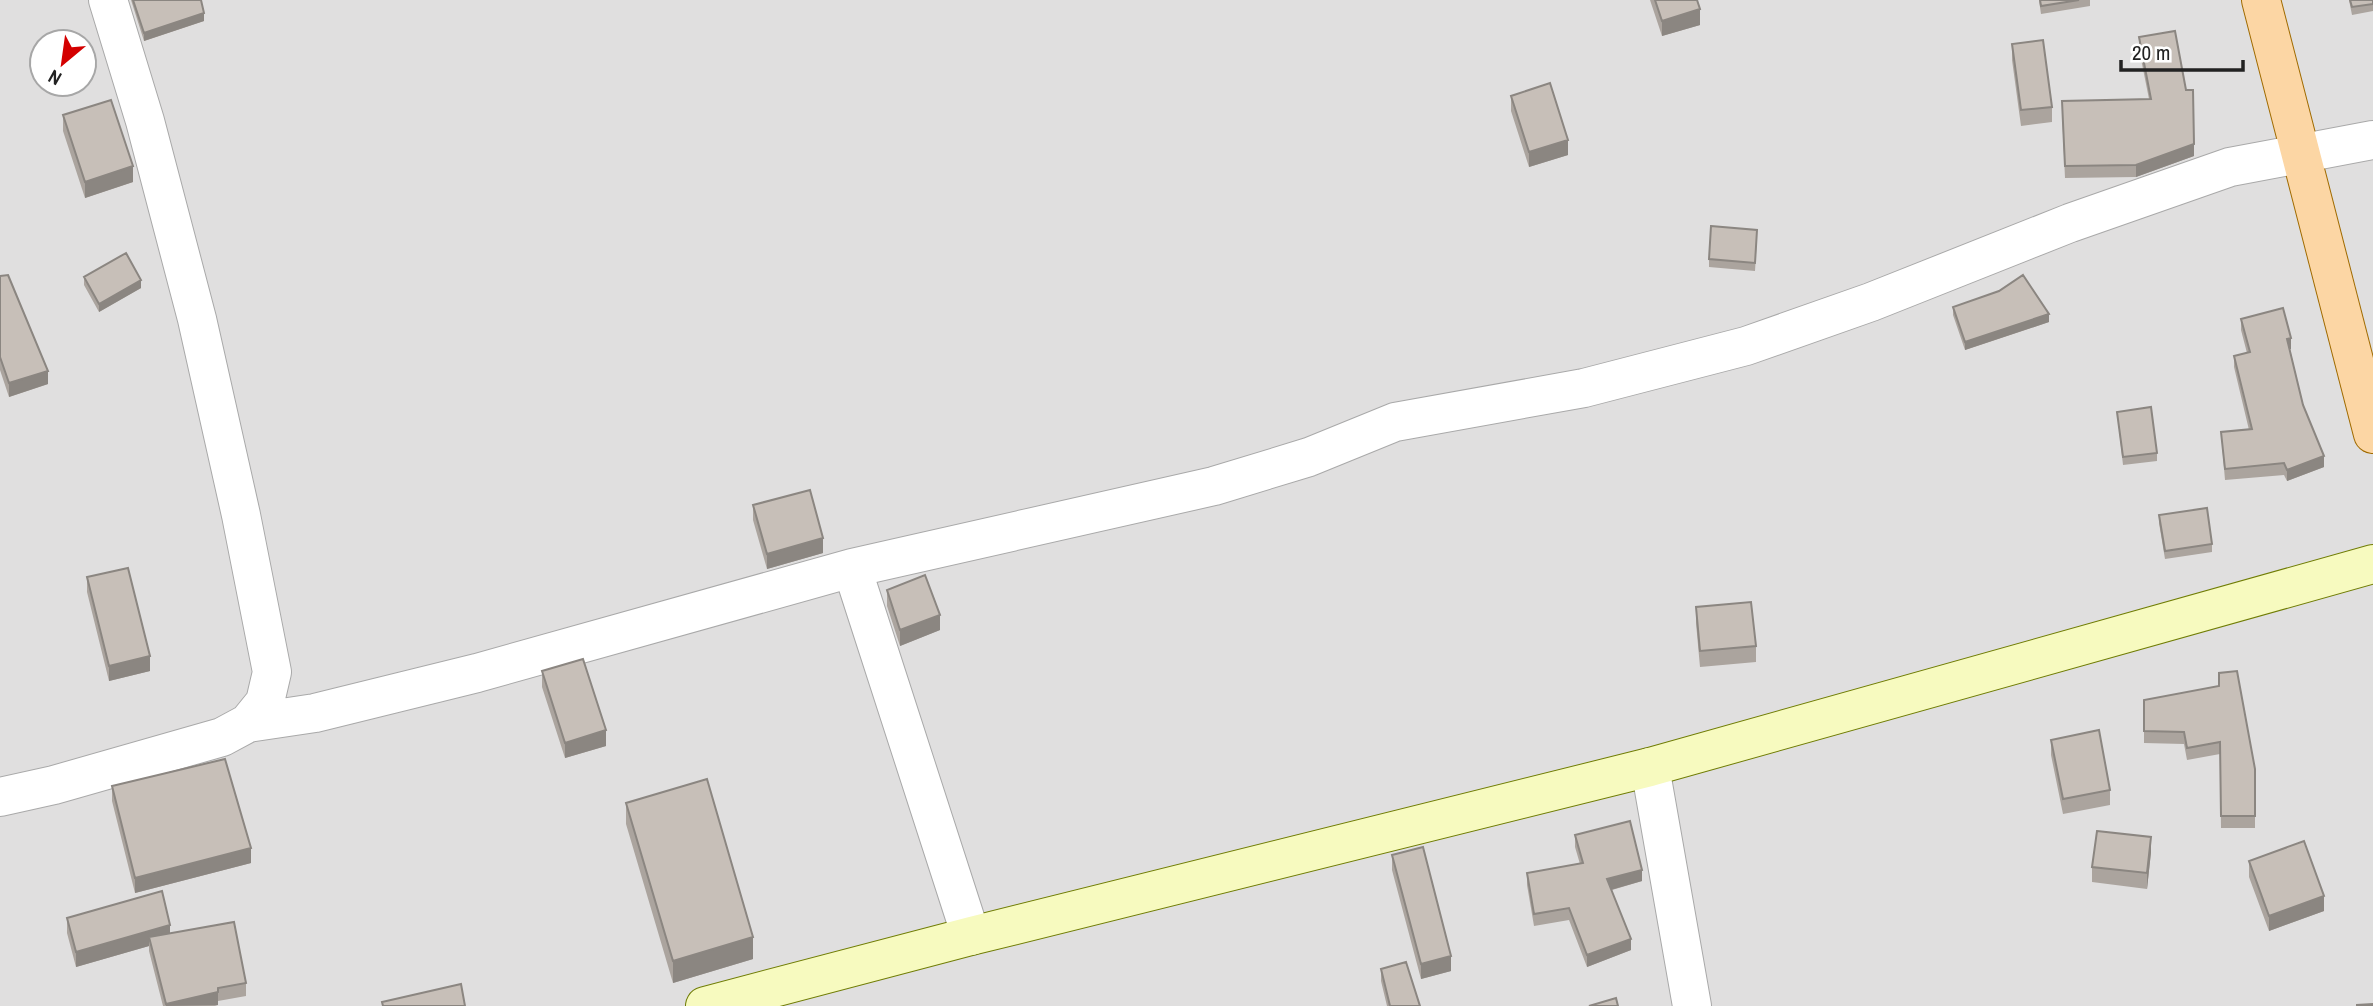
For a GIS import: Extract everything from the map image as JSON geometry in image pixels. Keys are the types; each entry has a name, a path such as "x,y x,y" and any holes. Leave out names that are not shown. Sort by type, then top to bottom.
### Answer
{"main road":[{"path":"2261,0 2373,434"},
{"path":"705,1006 971,936 1650,766 2373,564"}],"street":[{"path":"108,0 145,121 197,319 241,515 272,672 265,702 248,723"},
{"path":"0,797 54,785 222,737 248,723 314,713 477,673 852,568 1214,486 1309,457 1395,422 1584,387 1746,345 1871,302 2070,223 2230,167 2373,140"},
{"path":"852,568 971,936"},
{"path":"1650,766 1692,1006"}],"shaded area":[{"path":"0,0 2373,0 2373,1006 0,1006"}],"building":[{"path":"133,0 201,0 204,13 144,33"},
{"path":"1655,0 1697,0 1700,9 1662,21"},
{"path":"2040,0 2079,0 2041,6"},
{"path":"2350,0 2373,0 2373,4 2352,7"},
{"path":"2175,31 2186,90 2193,90 2194,144 2136,165 2065,166 2062,101 2151,99 2139,37"},
{"path":"2043,40 2052,107 2021,110 2012,44"},
{"path":"1550,83 1568,140 1529,152 1511,96"},
{"path":"111,100 133,166 85,182 63,115"},
{"path":"1711,226 1757,230 1755,263 1709,259"},
{"path":"126,253 141,280 99,304 84,277"},
{"path":"8,275 48,371 9,383 0,357 0,276"},
{"path":"2023,275 2049,314 1965,342 1953,307 1999,291"},
{"path":"2283,308 2291,338 2287,339 2303,405 2324,456 2287,470 2284,463 2225,469 2221,432 2252,429 2234,356 2250,352 2241,319"},
{"path":"2151,407 2157,453 2123,457 2117,412"},
{"path":"810,490 823,538 767,554 753,505"},
{"path":"2207,508 2212,544 2165,551 2159,515"},
{"path":"128,568 150,656 109,666 87,577"},
{"path":"925,575 940,615 900,630 887,590"},
{"path":"1751,602 1756,646 1700,651 1696,607"},
{"path":"583,659 606,730 565,743 542,671"},
{"path":"2237,671 2255,769 2255,816 2221,816 2220,742 2187,748 2184,732 2144,731 2144,700 2219,686 2219,673"},
{"path":"2099,730 2110,790 2063,799 2051,740"},
{"path":"225,759 251,848 135,878 112,786"},
{"path":"707,779 753,937 673,961 626,803"},
{"path":"1630,821 1642,870 1607,879 1631,939 1587,955 1569,908 1534,914 1527,873 1583,863 1575,835"},
{"path":"2097,831 2151,837 2147,873 2092,867"},
{"path":"2304,841 2324,896 2269,916 2249,861"},
{"path":"1423,847 1451,956 1421,964 1392,855"},
{"path":"162,891 170,925 76,952 67,918"},
{"path":"234,922 246,983 218,988 218,992 166,1004 149,937"},
{"path":"1406,962 1420,1006 1390,1006 1381,969"},
{"path":"461,984 465,1006 383,1006 382,1002"},
{"path":"1616,998 1618,1006 1589,1006"}]}
